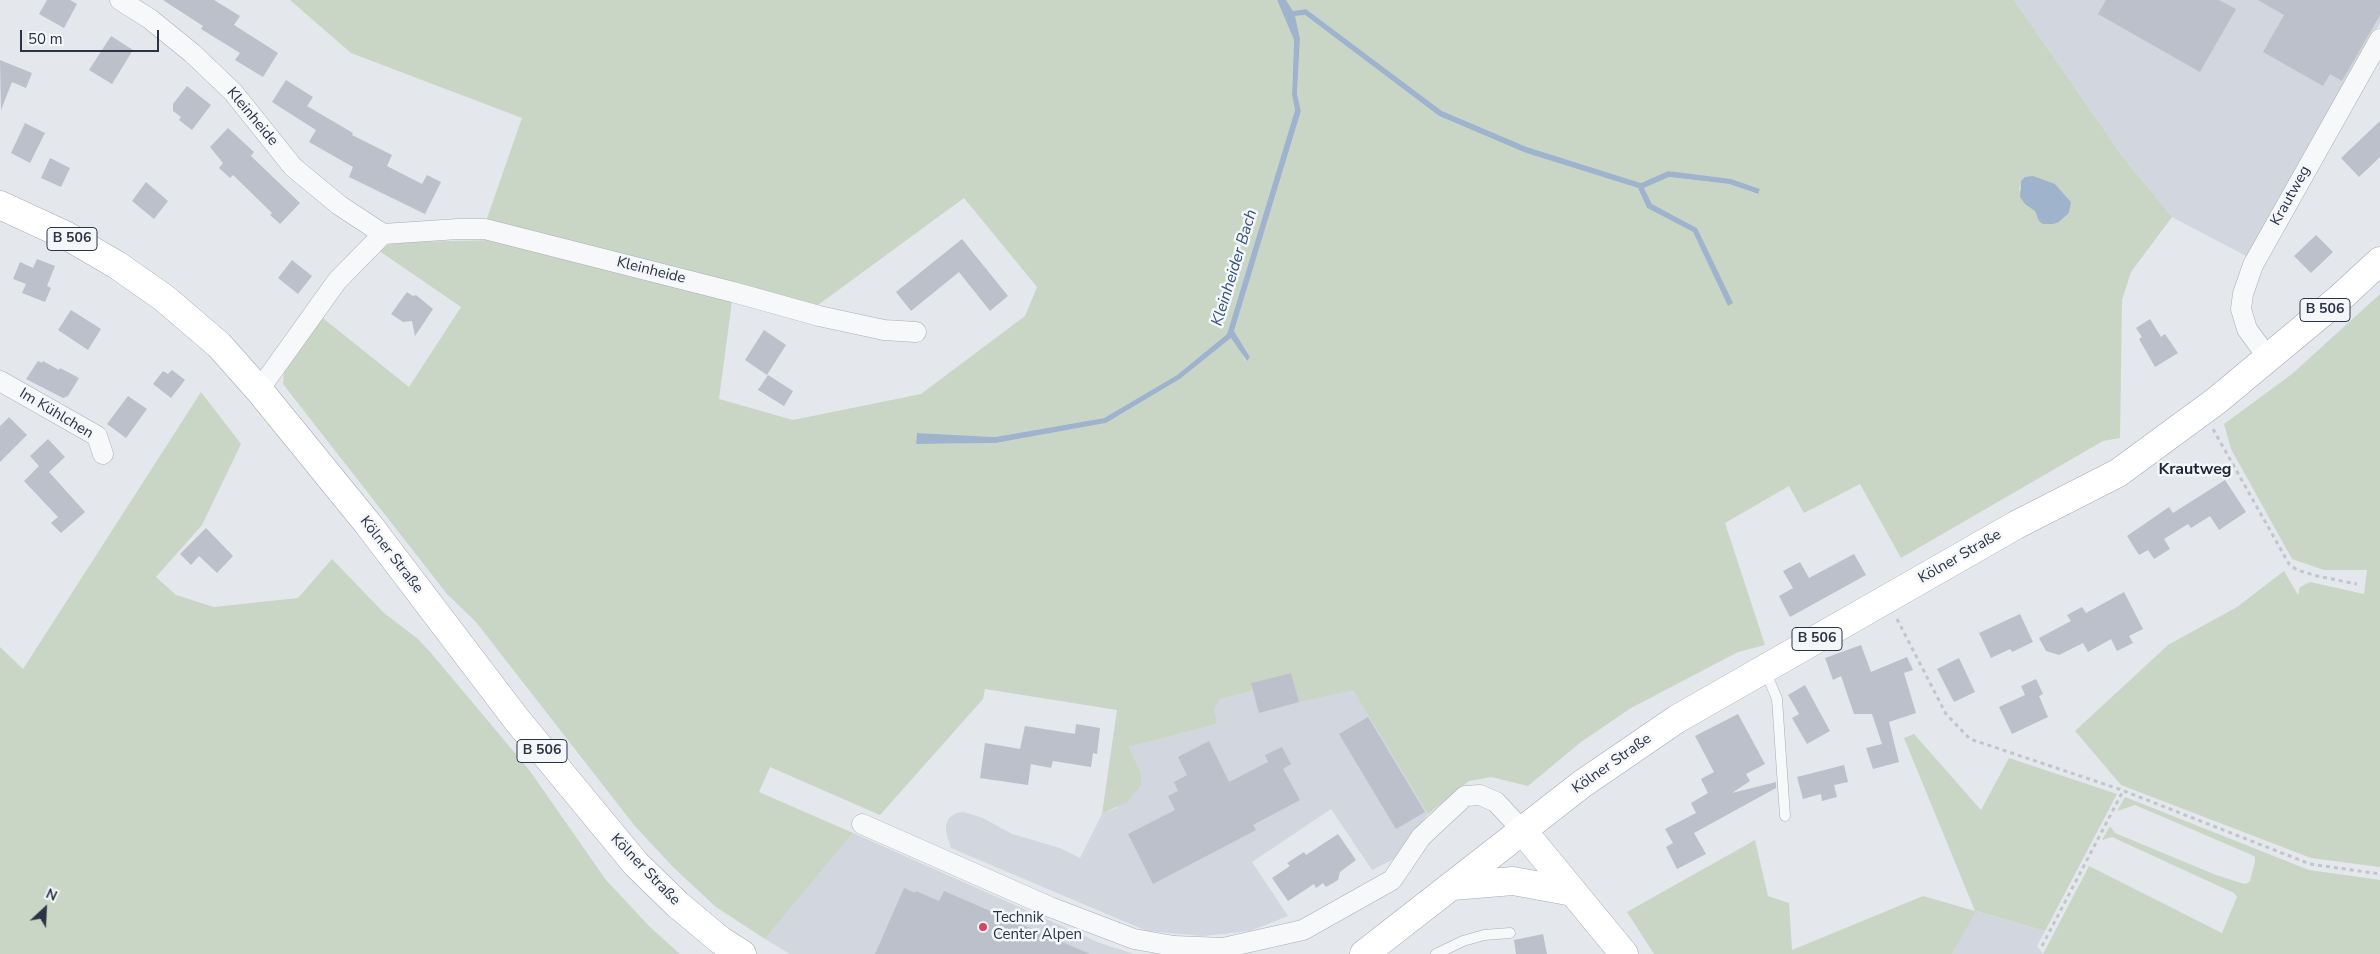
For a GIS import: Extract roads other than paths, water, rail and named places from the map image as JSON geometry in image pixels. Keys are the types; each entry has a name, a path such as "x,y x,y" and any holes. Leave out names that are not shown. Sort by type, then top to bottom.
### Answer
{"main road":[{"name":"Kölner Straße","path":"0,205 67,236 117,265 164,298 202,329 259,390 368,524 517,720 636,864 677,904 720,940 742,954"},
{"name":"Kölner Straße","path":"1364,954 1522,830 1619,757 1677,719 2016,525 2118,473 2203,410 2268,358 2380,261"},
{"path":"1522,830 1624,954"},
{"path":"1452,886 1513,881 1539,884 1573,892"}],"street":[{"name":"Kleinheide","path":"120,0 150,19 178,41 233,92 293,167 339,205 383,234 458,229 485,230 723,289 819,316 884,330 916,332"},
{"name":"Krautweg","path":"2268,358 2247,329 2241,309 2243,294 2253,266 2380,40"},
{"path":"259,390 337,280 383,234"},
{"name":"Im Kühlchen","path":"0,381 96,436 103,454"},
{"path":"862,824 1050,907 1134,939 1174,946 1223,948 1303,930 1392,880 1421,837 1465,796 1480,795 1496,802 1522,830"}],"lane":[{"path":"1764,669 1778,699 1785,816"},
{"path":"1436,954 1463,941 1484,935 1510,933"}],"water":[{"path":"1277,0 1286,0 1293,11 1306,9 1442,111 1527,147 1641,183 1668,171 1731,179 1760,189 1758,194 1729,184 1669,177 1644,188 1652,204 1697,228 1733,303 1728,306 1693,232 1647,208 1638,188 1526,153 1439,116 1305,15 1295,16 1300,39 1297,94 1301,111 1234,331 1250,357 1247,361 1231,338 1180,379 1106,423 996,443 916,444 917,433 995,437 1104,418 1177,375 1227,334 1295,110 1292,95 1294,40"},
{"path":"2033,176 2055,184 2071,202 2069,213 2059,222 2043,224 2039,221 2035,211 2025,204 2020,197 2021,181 2025,177"}],"place":[{"name":"Technik Center Alpen","path":"983,927"}],"district":[{"name":"Krautweg","path":"2195,470"}],"water label":[{"name":"Kleinheider Bach","path":"1235,268"}]}
